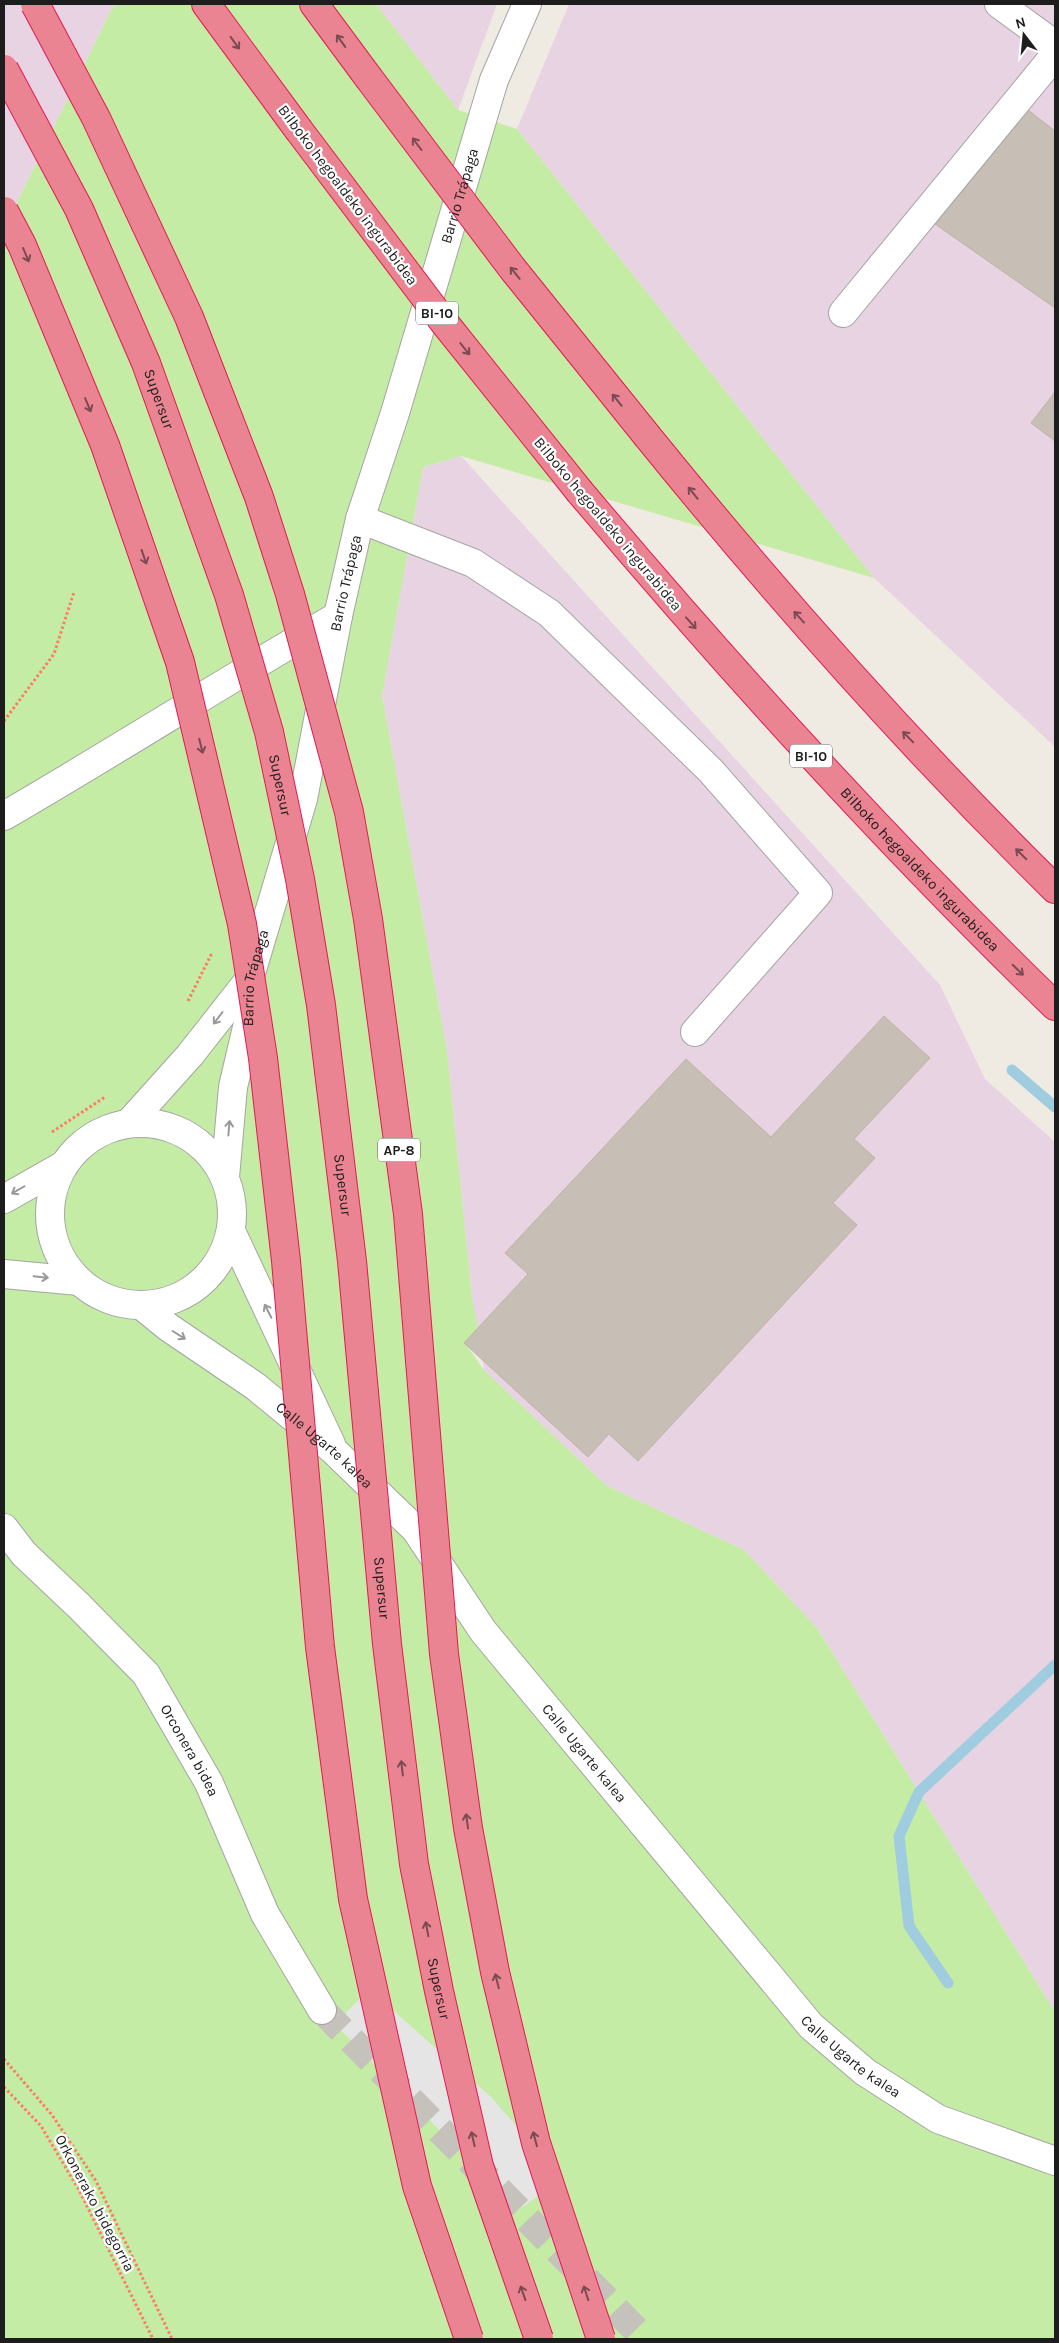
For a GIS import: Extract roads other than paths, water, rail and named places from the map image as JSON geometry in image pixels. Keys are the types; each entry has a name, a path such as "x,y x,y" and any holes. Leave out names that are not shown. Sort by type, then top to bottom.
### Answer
{"highway":[{"name":"AP-8","path":"35,4 96,118 190,317 264,515 290,594 349,812 368,919 408,1214 444,1654 468,1828 495,1972 536,2143 601,2339"},
{"name":"Bilboko hegoaldeko ingurabidea","path":"206,4 443,321 580,492 682,613 831,778 938,890 1055,1006"},
{"path":"314,4 512,268 746,558 893,721 1055,888"},
{"name":"Supersur","path":"4,69 79,209 146,363 229,595 269,732 300,879 322,1005 352,1261 387,1644 414,1864 439,1991 479,2166 539,2339"},
{"path":"4,211 22,245 105,445 180,662 242,924 263,1058 286,1261 320,1647 353,1899 417,2186 469,2339"}],"street":[{"name":"Barrio Trápaga","path":"225,1177 233,1086 248,1023 248,980 302,798 338,616 360,519 395,413 494,80 527,4"},
{"path":"999,4 1055,45"},
{"path":"843,313 1055,55"},
{"path":"360,519 473,563 549,613 711,771 818,893 695,1032"},
{"path":"4,816 127,745 262,659 338,616"},
{"path":"129,1123 190,1055 248,980"},
{"path":"129,1123 158,1124 186,1134 209,1152 225,1177 232,1203 231,1231 219,1260 199,1284 172,1300 141,1305 118,1302 97,1294 79,1281 60,1256 50,1226 51,1194 64,1166 81,1145 103,1131 129,1123"},
{"path":"4,1199 64,1166"},
{"path":"231,1231 333,1450"},
{"path":"4,1274 79,1281"},
{"name":"Calle Ugarte kalea","path":"141,1305 168,1327 255,1386 333,1450 416,1530 483,1631 811,2026 865,2072 938,2119 1055,2161"},
{"name":"Orconera bidea","path":"4,1528 24,1554 146,1674 209,1783 264,1914 322,2010"}],"waterway":[{"path":"1012,1070 1055,1107"},
{"path":"948,1983 909,1926 899,1836 919,1792 1055,1665"}],"tunnel":[{"path":"322,2010 645,2339"}]}
